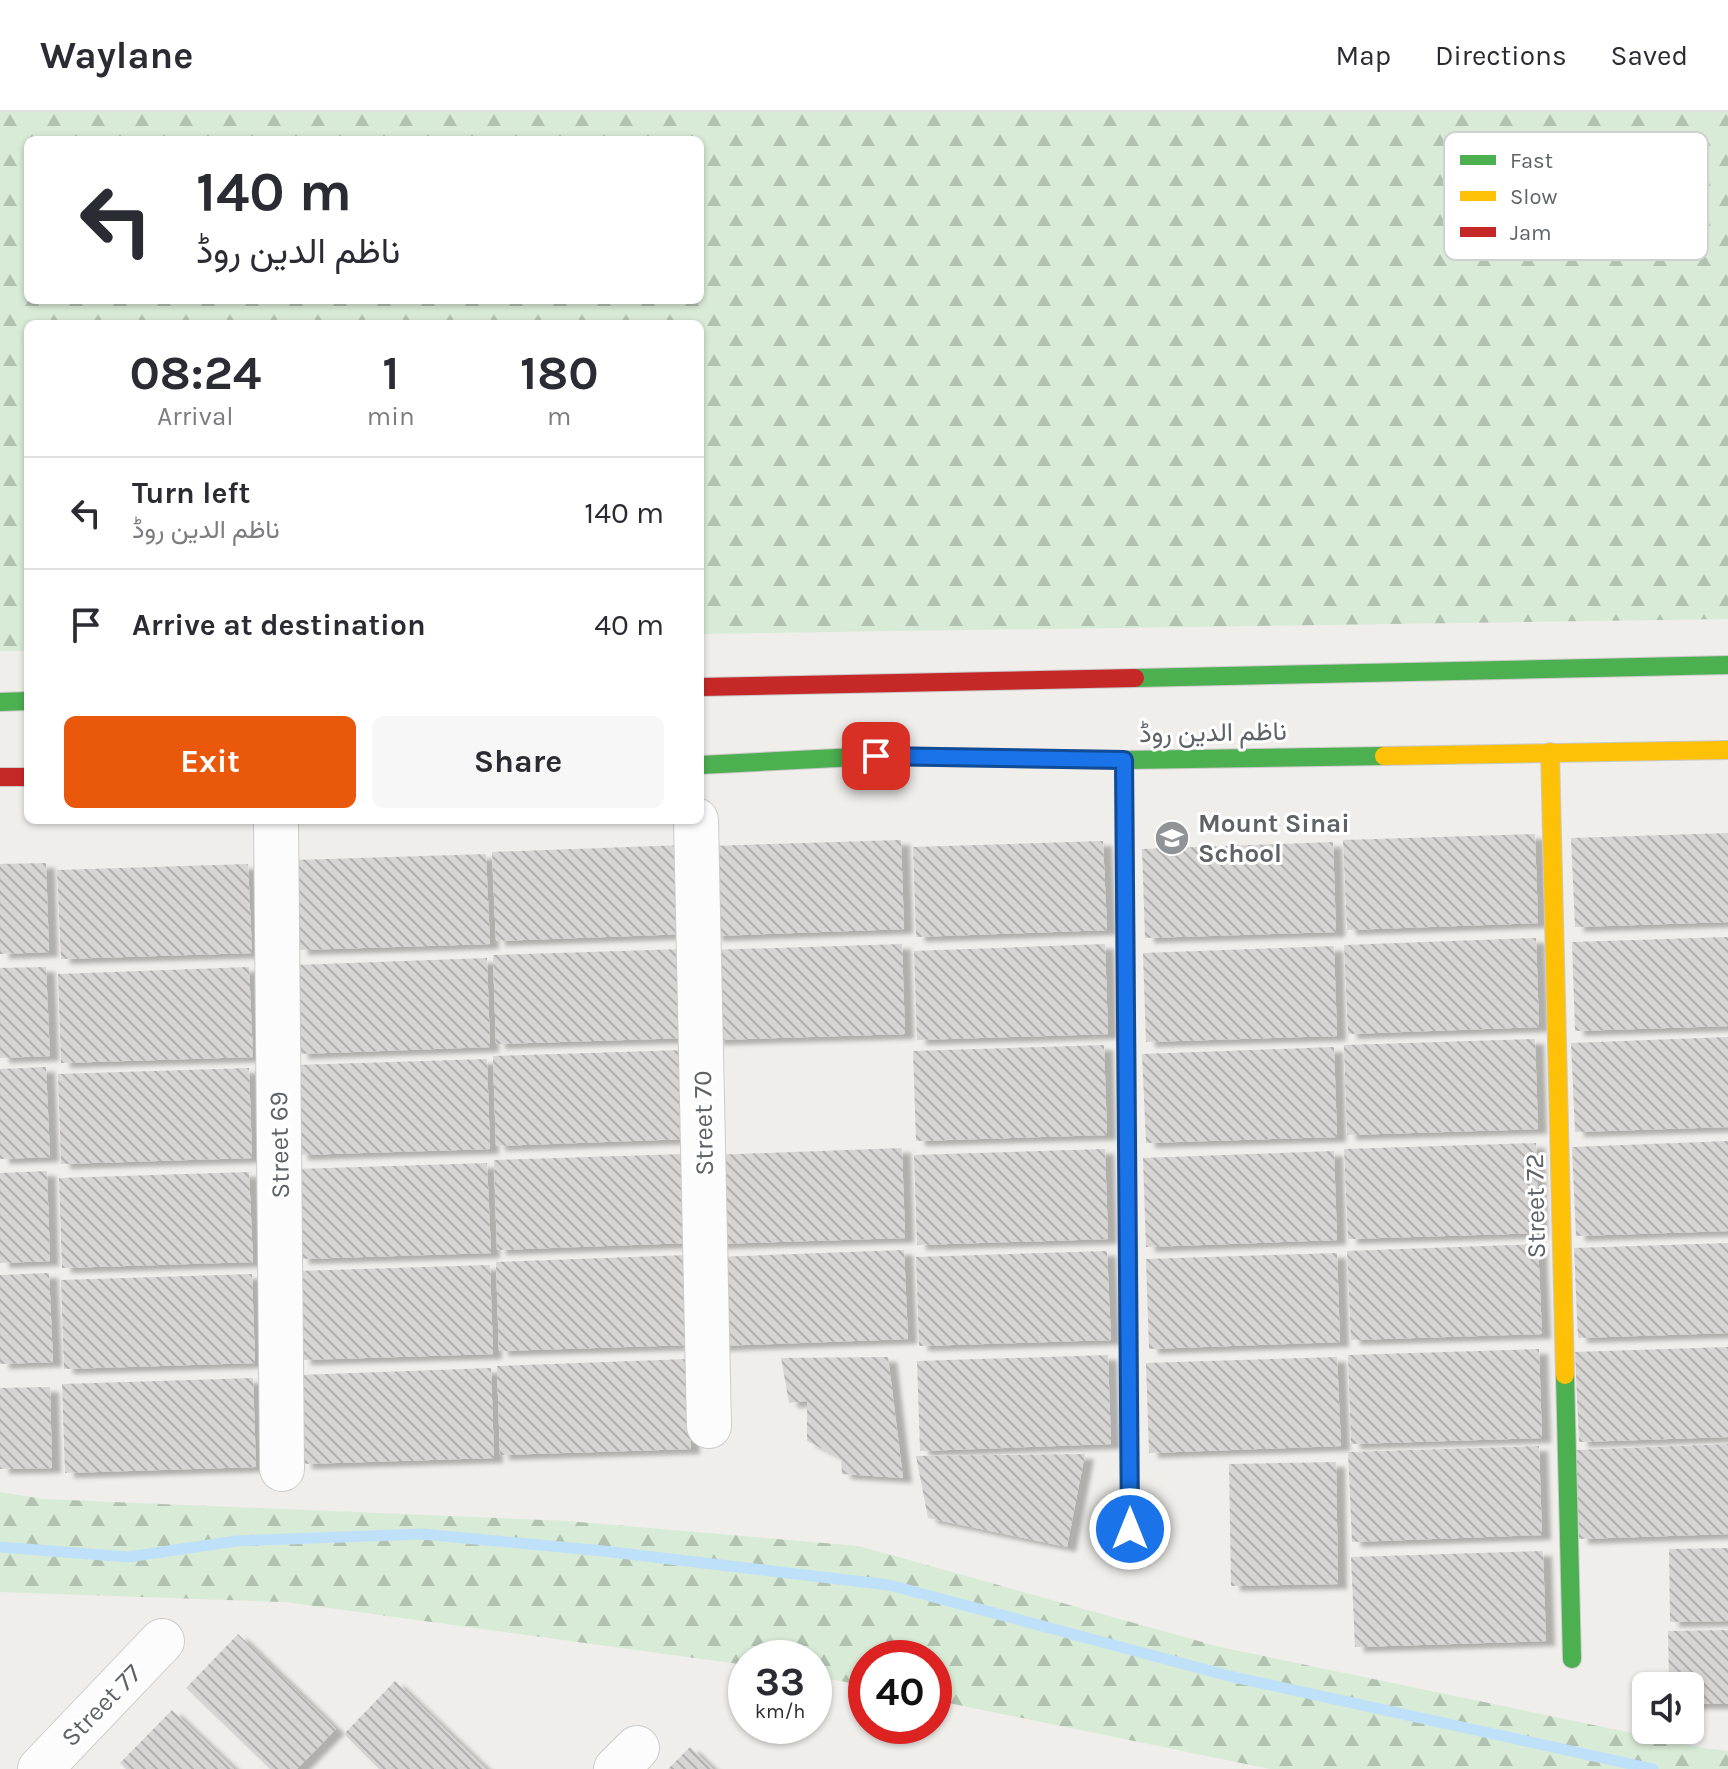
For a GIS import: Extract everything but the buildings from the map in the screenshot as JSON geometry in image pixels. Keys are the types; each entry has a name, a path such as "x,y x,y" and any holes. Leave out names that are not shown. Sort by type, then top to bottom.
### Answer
{"main road":[{"path":"704,687 1728,665"},
{"path":"0,702 24,701"},
{"name":"ناظم الدین روڈ","path":"704,765 876,756 1124,760 1728,750"},
{"name":"Street 72","path":"1550,752 1572,1659"},
{"path":"1124,760 1130,1529"},
{"path":"0,777 24,777"}],"street":[{"name":"Street 69","path":"276,824 282,1469"},
{"name":"Street 70","path":"696,824 709,1426"},
{"name":"Street 77","path":"40,1769 162,1641"}],"green space":[{"path":"0,112 1728,112 1728,619 704,634 704,320 24,320 24,651 0,651"},
{"path":"0,1492 43,1499 567,1521 859,1546 1220,1647 1632,1733 1632,1744 1685,1744 1728,1751 1728,1769 1270,1769 952,1704 952,1640 848,1640 848,1683 832,1679 832,1640 728,1640 728,1663 285,1602 0,1592"}],"waterway":[{"path":"0,1547 128,1557 236,1541 422,1534 603,1551 889,1585 1229,1676 1653,1769"}],"traffic: fast":[{"path":"1135,678 1728,665"},
{"path":"0,702 24,701"},
{"path":"704,765 876,756 1124,760 1384,756"},
{"path":"1124,760 1129,1345"},
{"path":"1565,1375 1572,1659"}],"traffic: slow":[{"path":"1384,756 1728,750"},
{"path":"1550,752 1565,1375"},
{"path":"1129,1345 1130,1529"}],"traffic: jam":[{"path":"704,687 1135,678"},
{"path":"0,777 24,777"}],"place":[{"name":"Mount Sinai School","path":"1172,838"}],"route":[{"path":"876,756 1124,760 1130,1529"}]}
